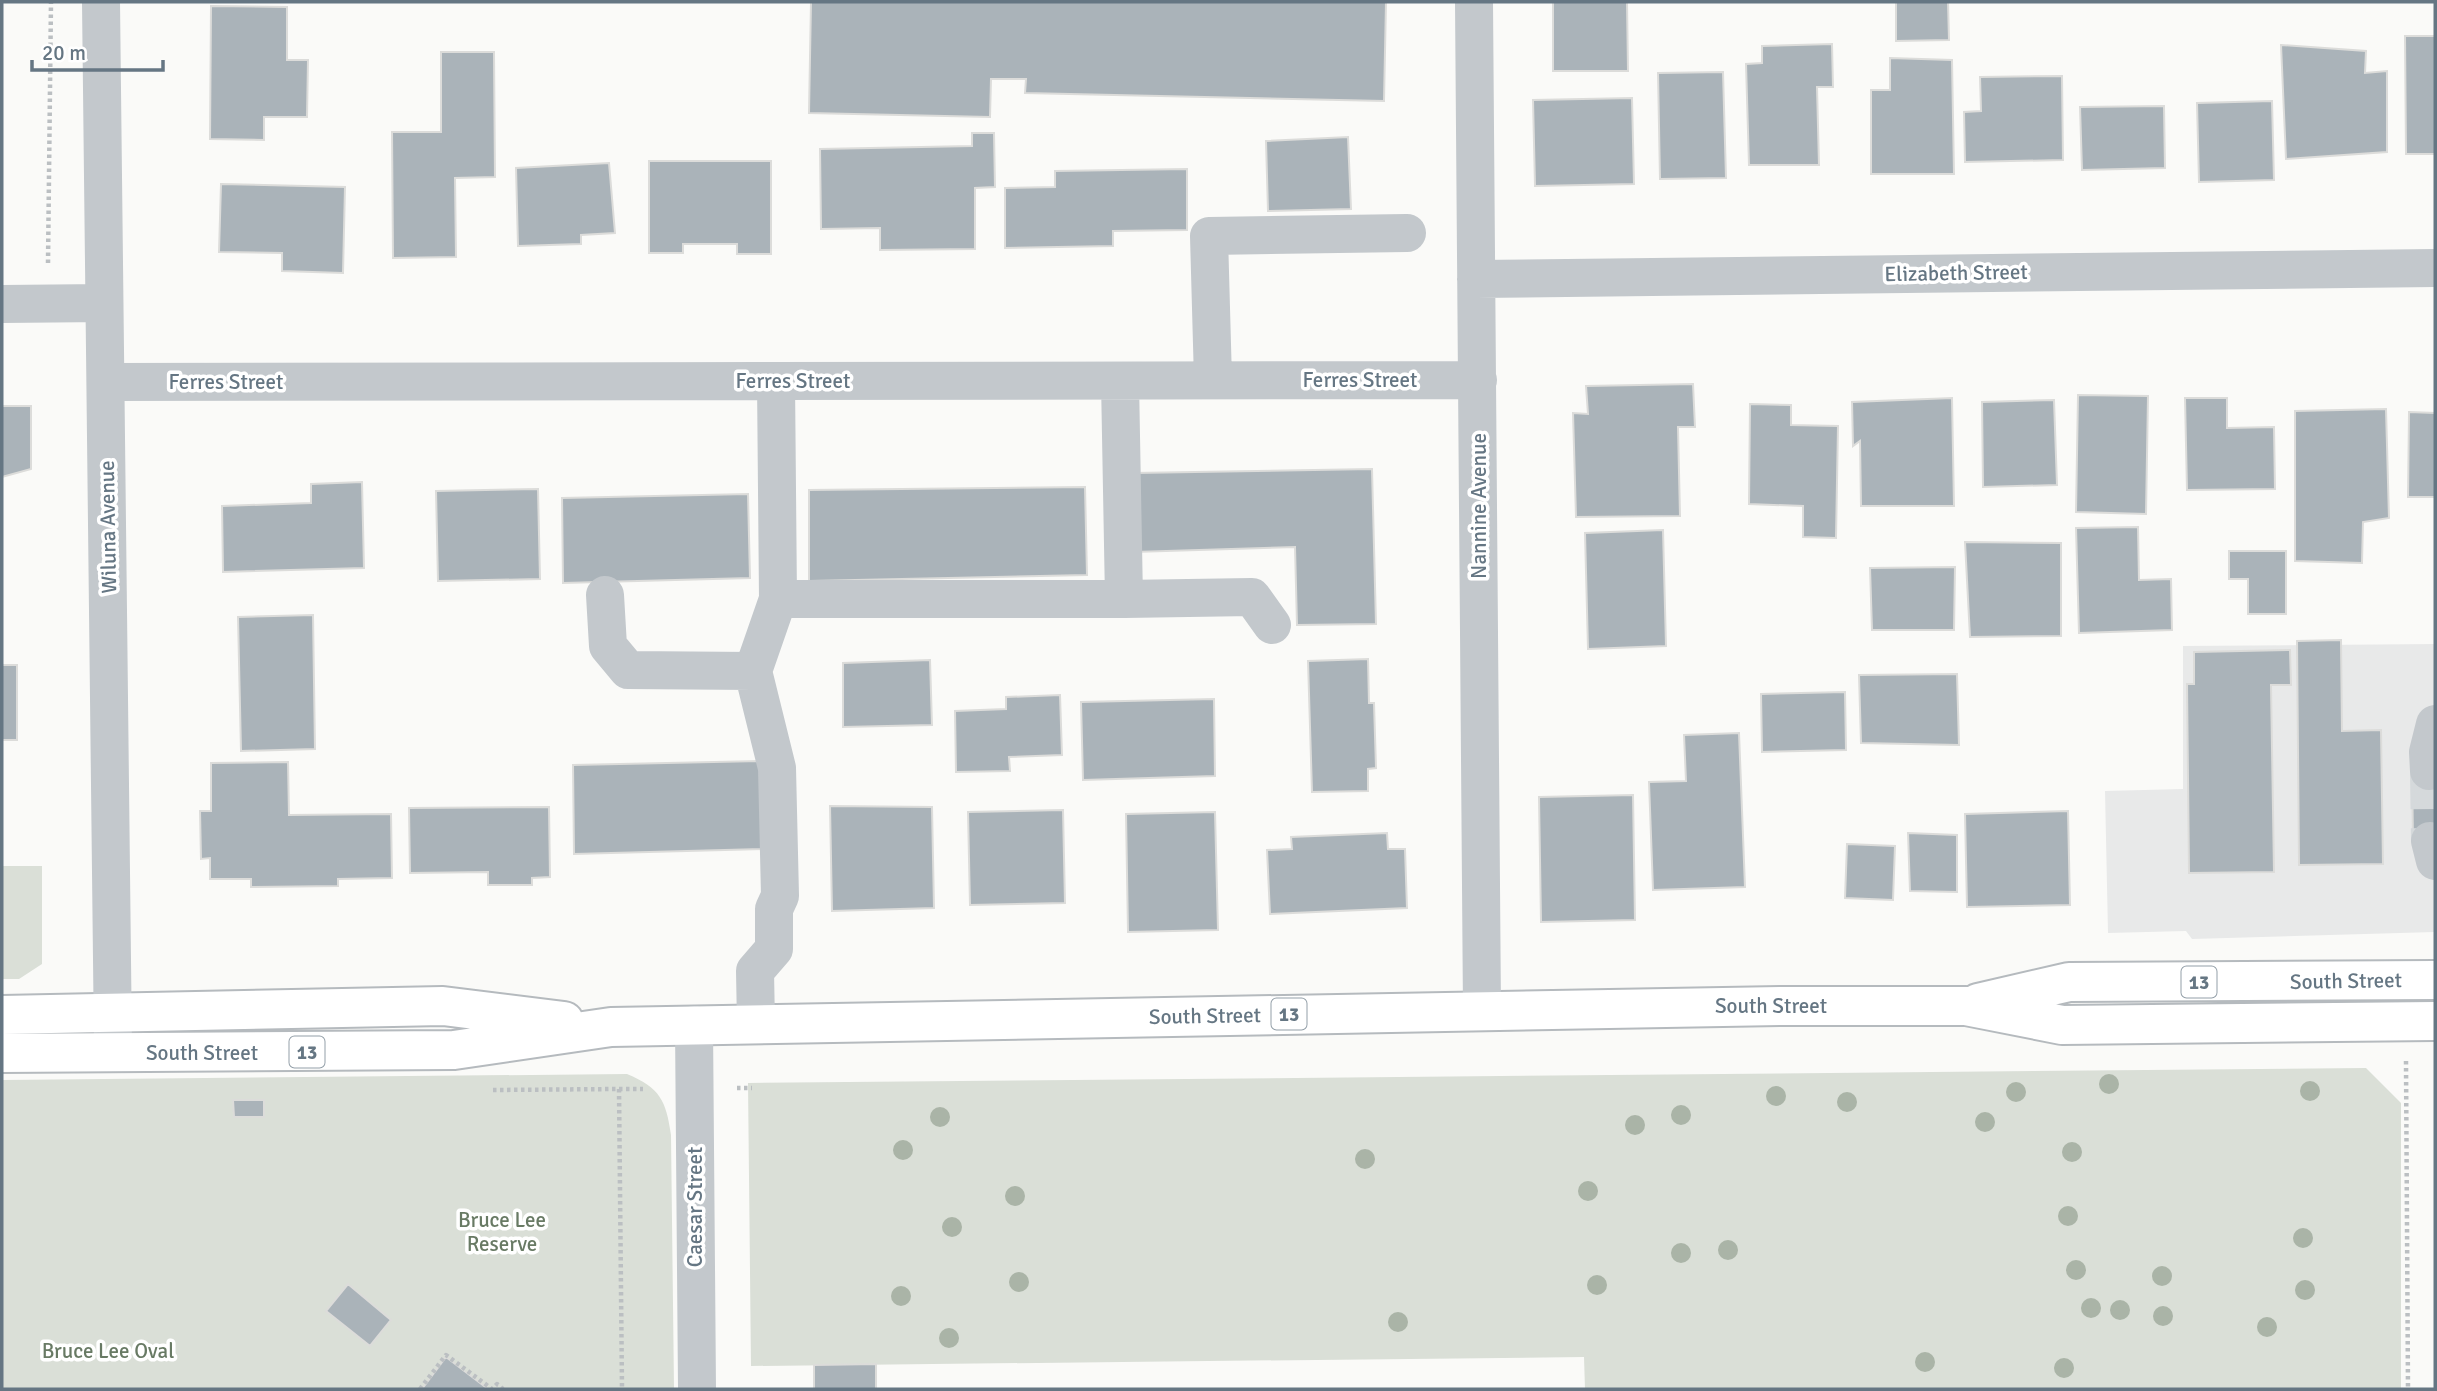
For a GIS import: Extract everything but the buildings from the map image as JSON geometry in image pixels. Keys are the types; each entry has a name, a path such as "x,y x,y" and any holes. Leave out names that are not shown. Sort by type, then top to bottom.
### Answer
{"main road":[{"name":"South Street","path":"1966,1006 2069,982 2435,980"},
{"name":"South Street","path":"2,1014 443,1006 611,1027"},
{"name":"South Street","path":"2,1053 454,1050 611,1027 1482,1011 1966,1006 2062,1024 2435,1021"}],"street":[{"name":"Wiluna Avenue","path":"101,2 113,1052"},
{"name":"Nannine Avenue","path":"1474,2 1482,1011"},
{"path":"1213,380 1209,236 1407,233"},
{"name":"Elizabeth Street","path":"1476,279 2435,268"},
{"path":"2,304 104,303"},
{"name":"Ferres Street","path":"107,382 1478,380"},
{"path":"1119,381 1124,599"},
{"path":"756,1024 755,971 774,949 774,909 779,896 777,768 753,671 778,599 776,382"},
{"path":"606,595 608,646 628,670 753,671"},
{"path":"778,599 1252,597 1272,625"},
{"path":"2428,771 2428,752 2435,724"},
{"name":"Caesar Street","path":"694,1025 696,1389"}],"path":[{"path":"48,265 51,2"},
{"path":"2392,1059 2406,1059 2408,1389"},
{"path":"737,1088 752,1088"},
{"path":"618,1089 622,1389"},
{"path":"489,1090 643,1089"},
{"path":"420,1389 446,1355 492,1389 497,1384 503,1389"}],"shaded area":[{"path":"2435,644 2435,932 2192,939 2186,931 2108,933 2105,791 2183,789 2183,646"}],"green space":[{"path":"2,866 42,866 42,964 19,979 2,979"},
{"path":"2366,1068 2401,1103 2401,1389 1585,1389 1584,1357 751,1366 748,1083"},
{"name":"Bruce Lee Reserve","path":"627,1074 647,1085 660,1097 667,1113 671,1135 674,1389 2,1389 2,1080"}],"tunnel":[{"path":"2429,771 2430,841"}],"park label":[{"name":"Bruce Lee Oval","path":"108,1351"}]}
